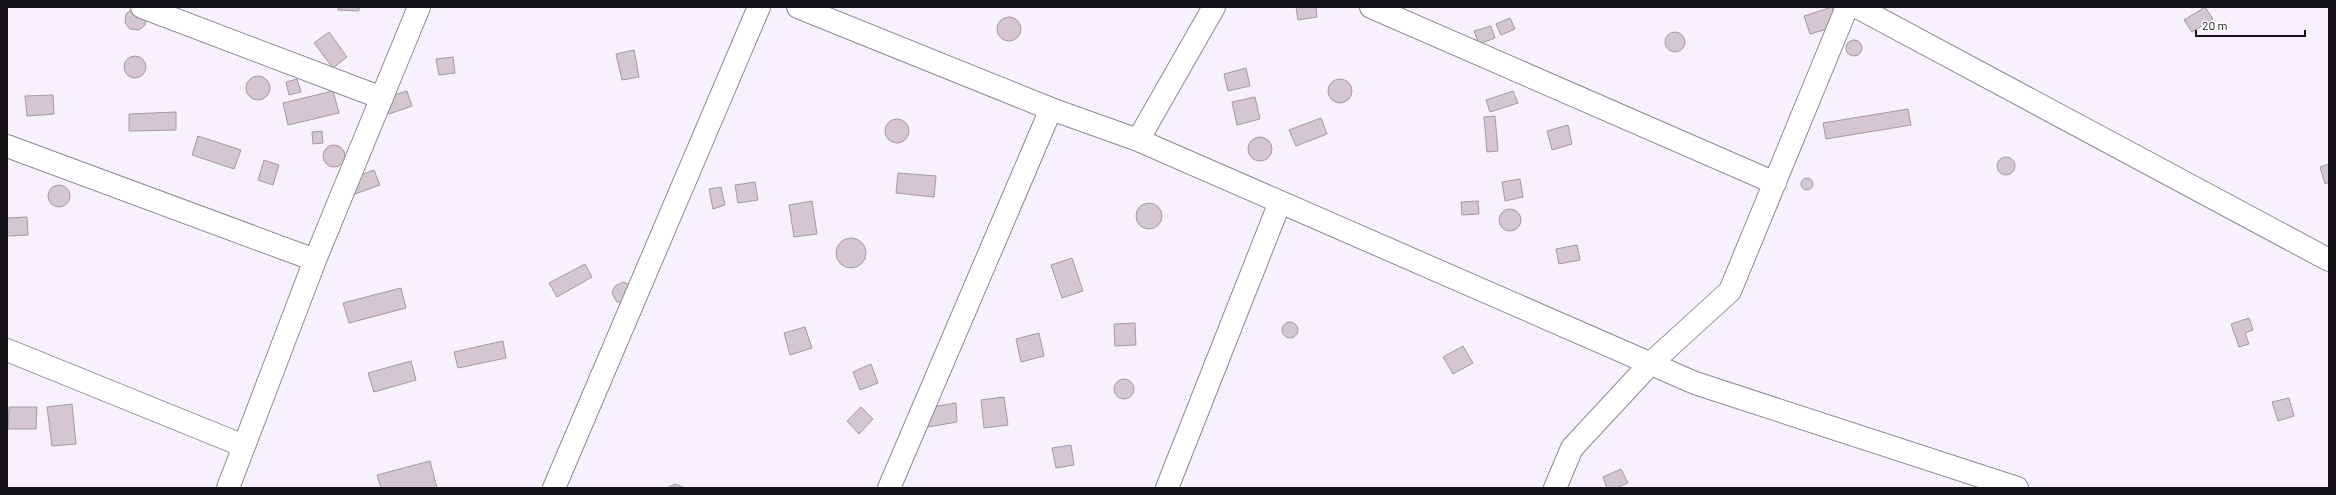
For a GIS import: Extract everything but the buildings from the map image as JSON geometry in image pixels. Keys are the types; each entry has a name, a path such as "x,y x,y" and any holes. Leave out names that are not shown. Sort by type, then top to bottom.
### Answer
{"street":[{"path":"142,7 382,98"},
{"path":"228,488 315,260 420,7"},
{"path":"554,488 759,7"},
{"path":"798,7 1051,109 1138,140 1695,383 2016,488"},
{"path":"1138,140 1214,7"},
{"path":"1371,7 1775,183"},
{"path":"1555,488 1572,448 1650,364 1730,291 1847,7"},
{"path":"1857,7 2329,260"},
{"path":"889,488 1051,109"},
{"path":"7,146 315,260"},
{"path":"1167,488 1280,202"},
{"path":"7,350 244,446"}]}
